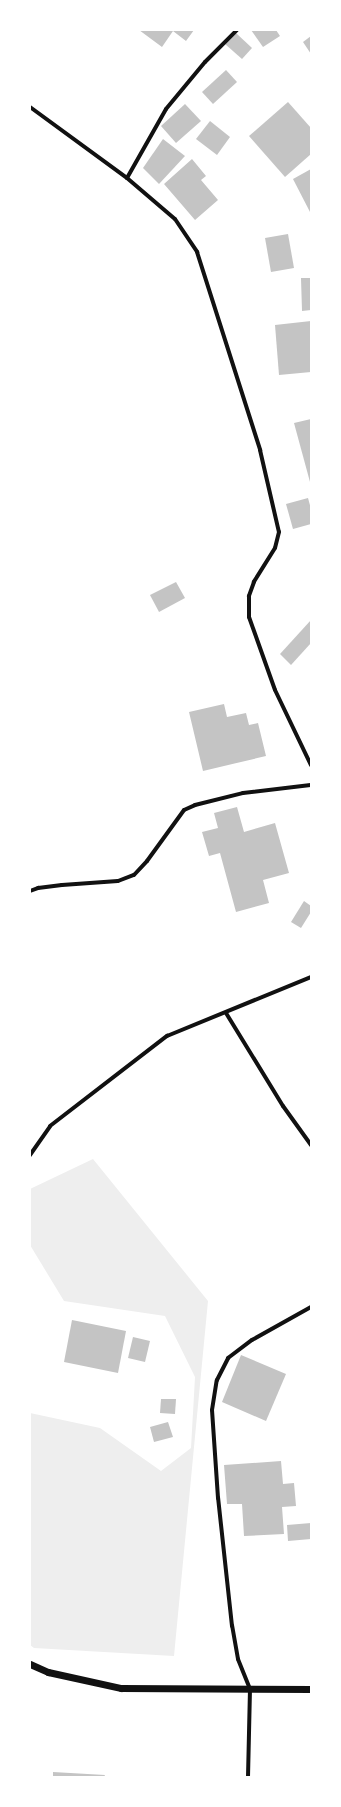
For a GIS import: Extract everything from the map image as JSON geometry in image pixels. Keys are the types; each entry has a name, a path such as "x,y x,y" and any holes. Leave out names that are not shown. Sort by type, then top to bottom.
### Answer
{"street":[{"path":"127,178 166,109 205,62 237,30"},
{"path":"30,107 127,178 175,219 197,252 258,443 279,532 275,548 254,582 249,596 249,617 275,690 311,765"},
{"path":"30,891 38,888 62,885 118,882 134,875 147,861 184,810 195,804 243,793 311,785"},
{"path":"30,1155 50,1126 167,1036 311,977"},
{"path":"226,1013 283,1106 311,1145"},
{"path":"248,1777 250,1690 238,1659 232,1626 218,1498 212,1410 217,1380 228,1358 252,1340 311,1307"},
{"path":"30,1664 48,1672 121,1688 250,1690 311,1689"}],"shaded area":[{"path":"93,1159 208,1301 174,1656 34,1648 30,1645 30,1413 100,1428 161,1471 191,1448 195,1377 165,1316 64,1301 30,1245 30,1189"}],"building":[{"path":"139,30 194,30 186,41 173,31 162,47"},
{"path":"251,30 276,30 280,36 263,47"},
{"path":"236,33 252,48 242,59 225,44"},
{"path":"311,36 311,54 303,42"},
{"path":"226,70 237,82 213,104 202,92"},
{"path":"288,102 311,128 311,154 285,177 249,136"},
{"path":"185,104 201,121 176,143 161,126"},
{"path":"210,121 230,137 217,155 196,139"},
{"path":"163,139 185,156 159,184 143,168"},
{"path":"192,159 206,176 201,180 218,200 195,220 164,184"},
{"path":"311,169 311,211 310,212 293,179"},
{"path":"288,234 294,268 271,272 265,238"},
{"path":"301,278 311,278 311,310 302,311"},
{"path":"311,321 311,372 279,375 275,325"},
{"path":"311,419 311,482 310,482 294,423"},
{"path":"308,498 311,509 311,524 293,529 286,504"},
{"path":"176,582 185,598 159,612 150,595"},
{"path":"311,620 311,643 291,665 280,654"},
{"path":"224,704 227,717 246,713 249,725 258,723 266,756 203,771 189,712"},
{"path":"237,807 244,832 275,823 289,873 263,880 269,903 236,912 220,853 209,856 202,832 218,828 214,813"},
{"path":"304,901 311,906 311,912 301,928 291,922"},
{"path":"72,1320 126,1331 118,1373 64,1362"},
{"path":"133,1337 150,1341 145,1362 128,1358"},
{"path":"241,1355 286,1374 266,1421 222,1402"},
{"path":"161,1399 176,1399 175,1414 160,1413"},
{"path":"168,1422 173,1437 154,1442 150,1427"},
{"path":"281,1461 283,1484 294,1483 296,1506 282,1507 284,1534 244,1536 242,1504 227,1504 224,1465"},
{"path":"311,1523 311,1539 288,1541 287,1525"},
{"path":"53,1772 105,1775 104,1777 53,1777"}]}
